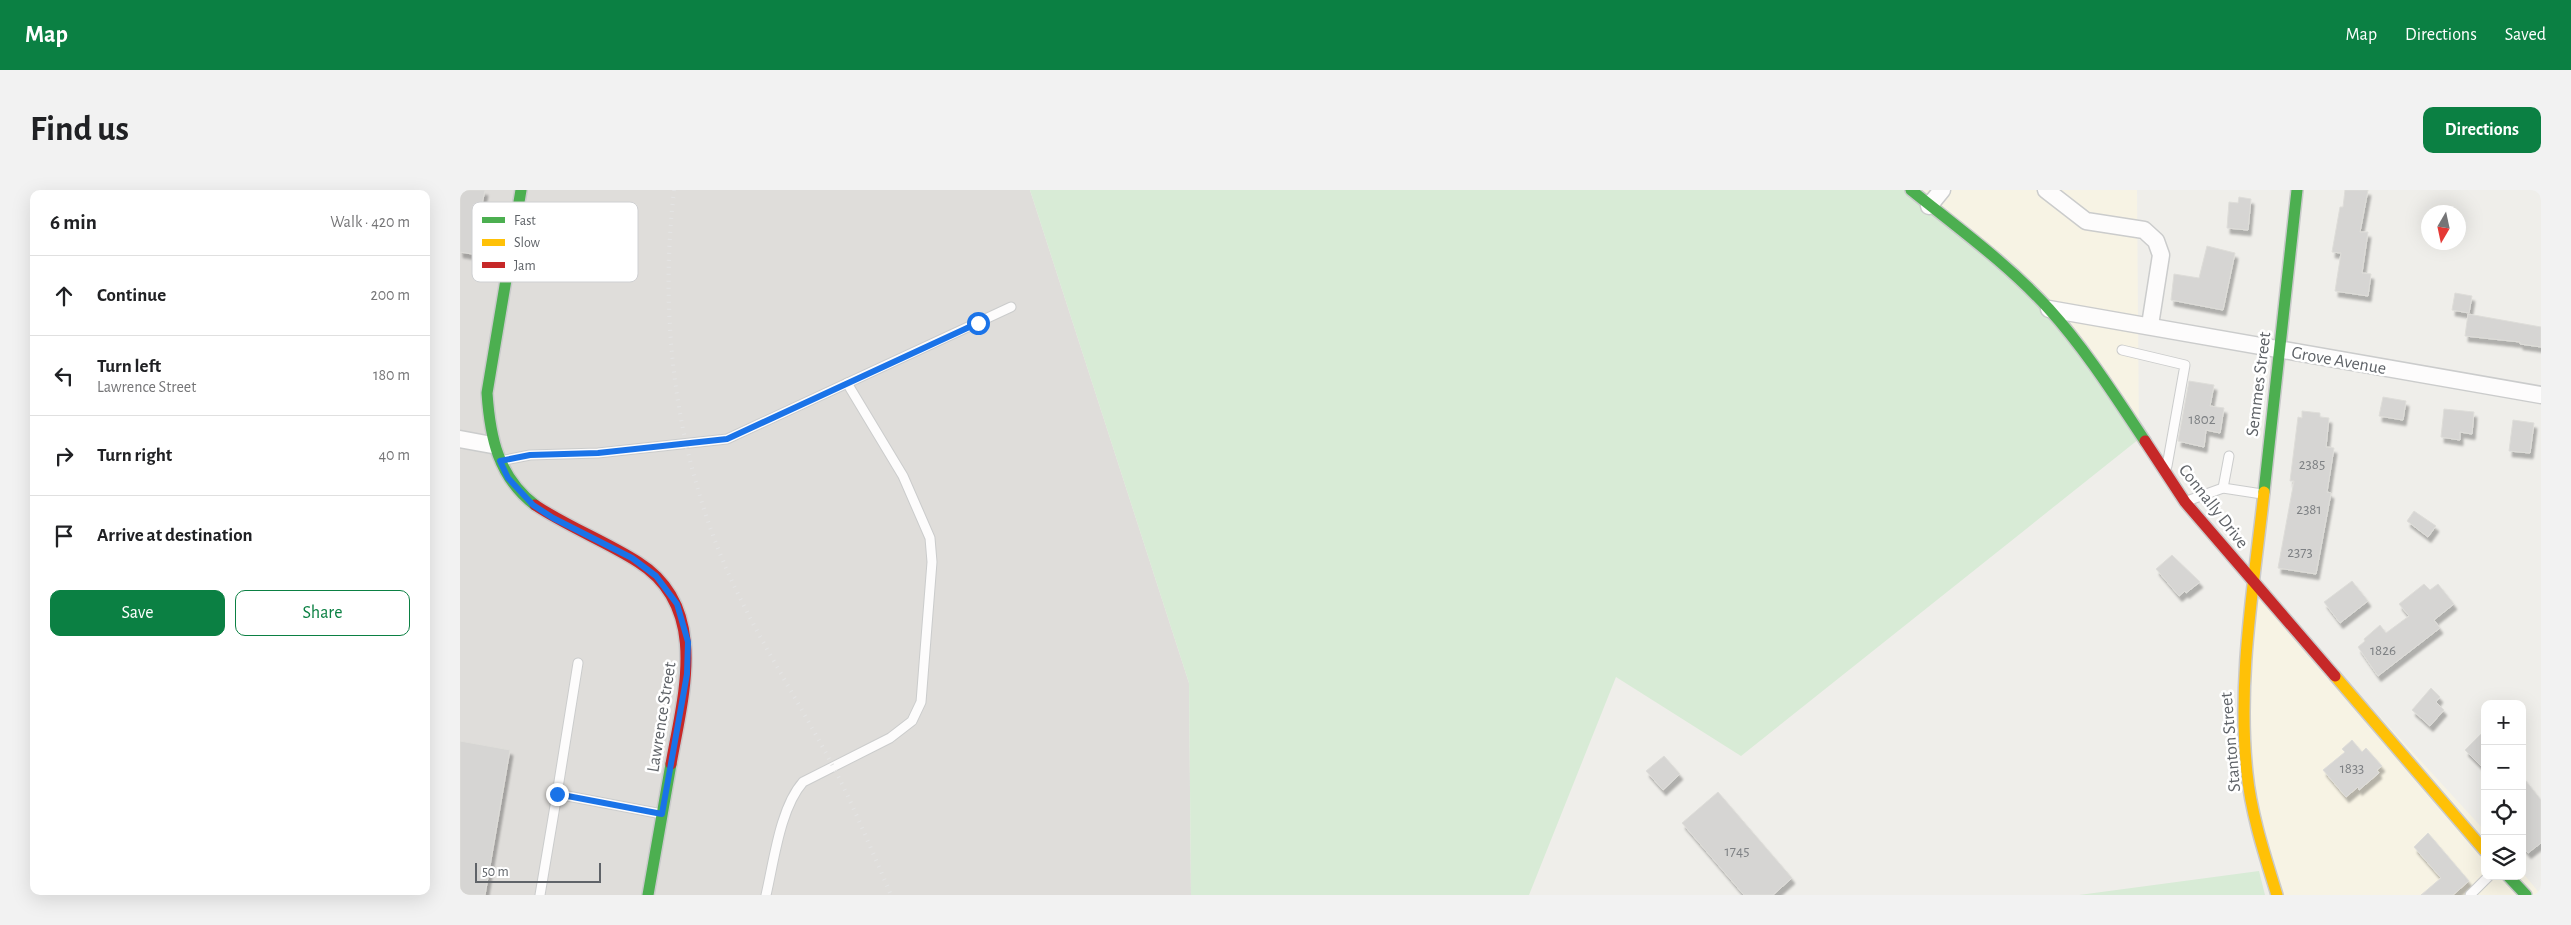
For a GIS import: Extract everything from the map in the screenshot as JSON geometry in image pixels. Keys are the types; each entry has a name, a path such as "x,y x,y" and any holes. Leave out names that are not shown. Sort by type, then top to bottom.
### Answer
{"street":[{"name":"Connally Drive","path":"1911,190 2012,272 2049,309 2094,364 2185,502 2481,846"},
{"path":"1929,206 1942,190"},
{"path":"2046,190 2086,221 2144,230 2156,241 2161,255 2150,325"},
{"name":"Semmes Street","path":"2252,582 2297,190"},
{"name":"Lawrence Street","path":"506,282 487,393 487,419 492,445 508,478 533,505 553,518 632,558 656,576 677,604 688,642 687,674 648,895"},
{"name":"Grove Avenue","path":"2049,309 2150,325 2541,395"},
{"path":"460,440 492,445"},
{"name":"Stanton Street","path":"2252,582 2243,683 2247,774 2264,854 2278,895"},
{"path":"2512,880 2526,895"}],"lane":[{"path":"500,461 530,455 598,453 727,439 761,425 789,409 1011,307"},
{"path":"2122,350 2185,365 2166,472"},
{"path":"766,895 787,808 793,792 803,782 890,738 912,721 921,702 932,562 930,538 903,476 847,383"},
{"path":"2223,488 2229,456"},
{"path":"2185,502 2223,488 2262,494"},
{"path":"540,895 578,663"},
{"path":"557,794 662,814"},
{"path":"2470,895 2485,880"}],"shaded area":[{"path":"460,190 1030,190 1189,683 1191,895 460,895"},
{"path":"1918,190 2137,190 2139,439"},
{"path":"2251,576 2481,827 2481,880 2526,880 2526,877 2541,895 2276,895 2240,713"}],"green space":[{"path":"1030,190 1918,190 2064,312 2139,439 1741,756 1616,677 1529,895 1191,895 1189,683"},
{"path":"2259,871 2265,895 2079,895"}],"building":[{"path":"460,190 485,190 483,202 472,202 472,254 460,252"},
{"path":"2345,190 2368,190 2360,232 2368,232 2362,273 2371,274 2368,296 2335,291 2341,253 2332,252 2340,207 2343,207"},
{"path":"2239,197 2251,199 2248,230 2227,228 2229,202 2238,203"},
{"path":"2207,246 2235,253 2223,310 2171,300 2174,274 2199,278"},
{"path":"2455,293 2472,296 2469,313 2452,310"},
{"path":"2468,314 2541,327 2541,347 2520,344 2520,342 2465,336"},
{"path":"2189,381 2214,385 2210,406 2224,408 2220,433 2206,430 2204,447 2178,441"},
{"path":"2383,397 2406,401 2403,420 2379,416"},
{"path":"2444,409 2474,412 2472,434 2460,432 2460,440 2441,437"},
{"path":"2302,411 2320,413 2320,417 2329,418 2326,447 2334,448 2327,492 2331,493 2316,574 2278,568 2294,481 2290,481 2298,417 2302,418"},
{"path":"2513,420 2534,423 2530,453 2509,451"},
{"path":"2414,511 2436,526 2428,537 2407,521"},
{"path":"2172,555 2200,582 2179,596 2156,569"},
{"path":"2352,581 2368,601 2340,623 2324,602"},
{"path":"2424,584 2430,590 2438,584 2454,604 2434,620 2440,628 2378,676 2358,647 2380,625 2386,633 2409,616 2399,604"},
{"path":"2431,688 2440,697 2436,702 2444,710 2430,726 2412,710"},
{"path":"2481,734 2481,766 2465,750"},
{"path":"2352,740 2362,752 2366,748 2382,766 2377,770 2379,773 2359,790 2358,787 2346,797 2323,770 2345,752 2342,749"},
{"path":"460,741 510,750 485,895 460,895"},
{"path":"1664,756 1680,774 1663,790 1646,771"},
{"path":"2526,781 2541,800 2541,843 2528,853 2526,851"},
{"path":"1718,792 1792,878 1773,895 1744,895 1682,823"},
{"path":"2428,833 2469,881 2453,895 2421,895 2441,878 2414,847"}],"railway":[{"path":"674,190 670,238 670,335 683,430 694,476 726,568 752,622 839,778 891,895"}],"traffic: fast":[{"path":"519,202 521,190"},
{"path":"1911,190 2000,262 2049,309 2088,357 2145,441"},
{"path":"2264,492 2297,190"},
{"path":"506,282 487,393 488,409 494,440 504,469 522,494 535,505"},
{"path":"648,895 671,764"},
{"path":"2512,880 2526,895"}],"traffic: slow":[{"path":"2264,492 2245,667 2244,738 2252,804 2277,895"},
{"path":"2335,676 2481,846"}],"traffic: jam":[{"path":"2145,441 2185,502 2335,676"},
{"path":"535,505 638,562 661,581 675,603 683,628 686,654 685,682 671,764"}],"route":[{"path":"557,794 662,814 687,674 688,642 677,604 656,576 632,558 553,518 533,505 508,478 500,461 530,455 598,453 727,439 761,425 789,409 978,323"}]}
